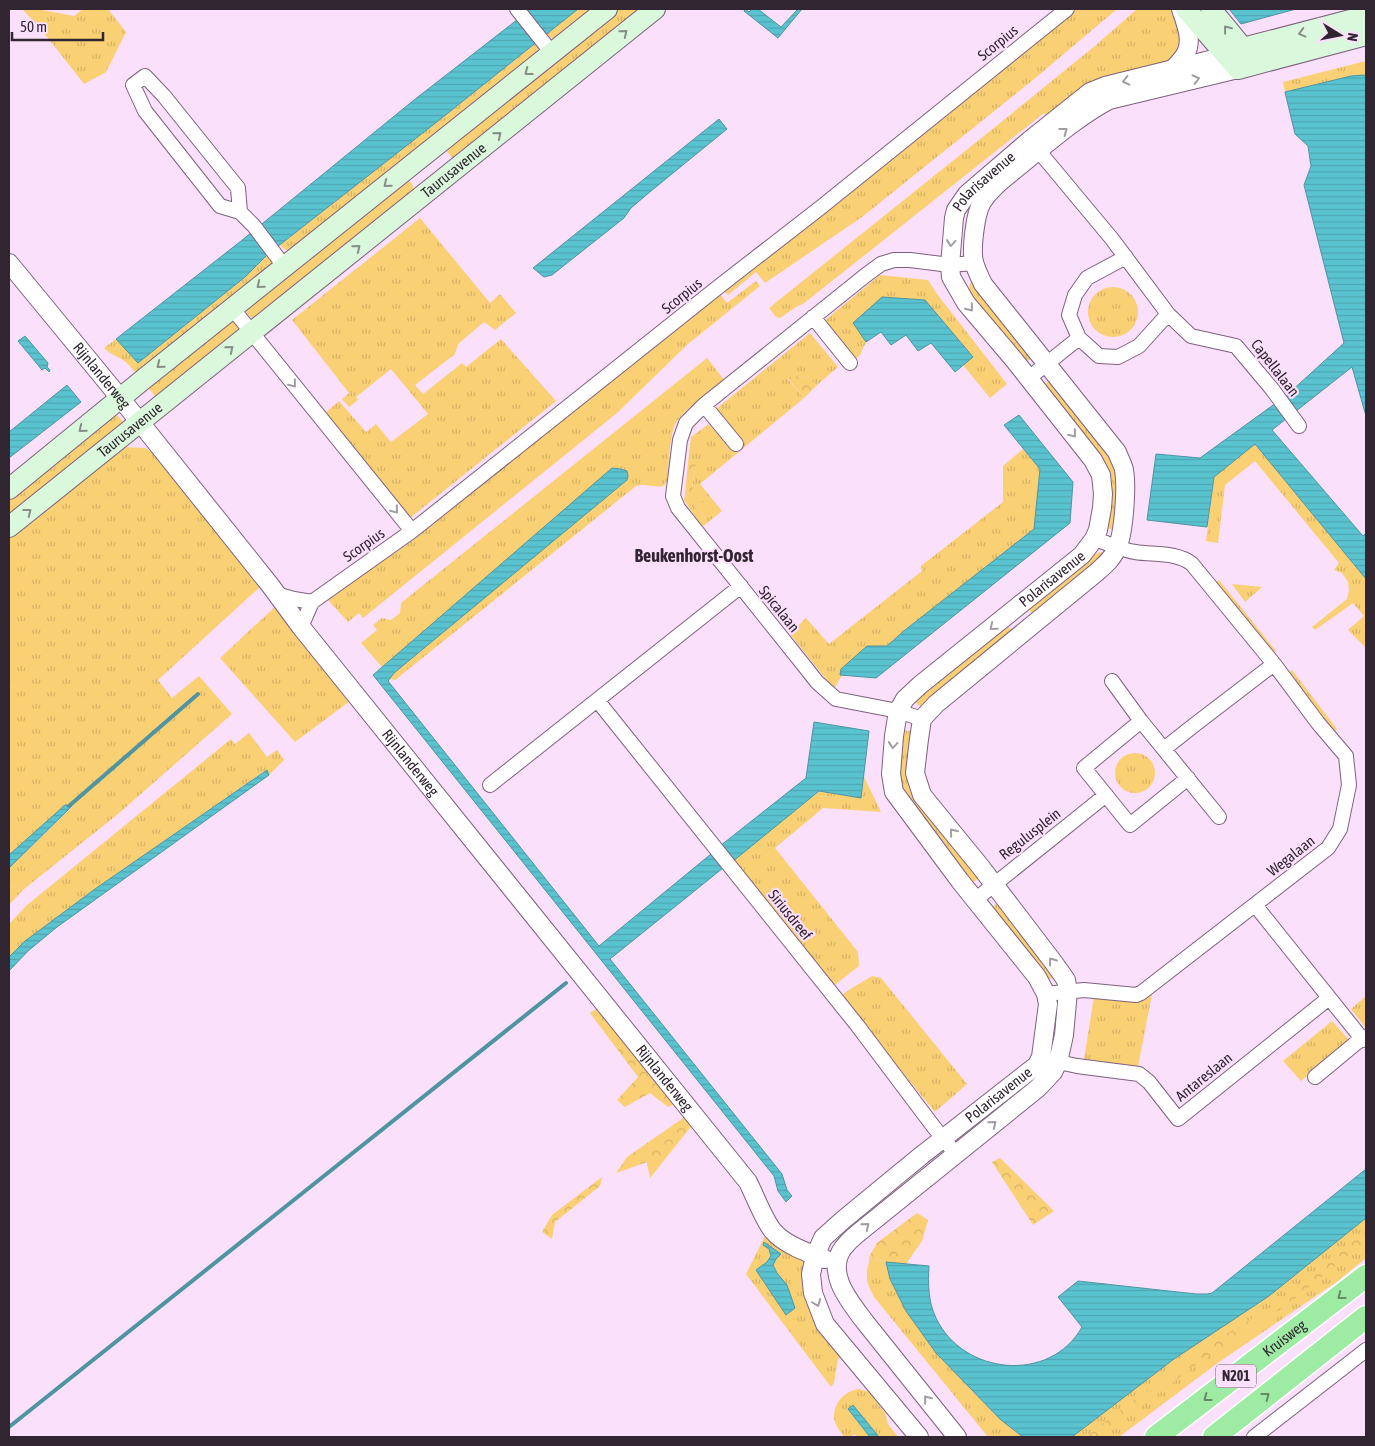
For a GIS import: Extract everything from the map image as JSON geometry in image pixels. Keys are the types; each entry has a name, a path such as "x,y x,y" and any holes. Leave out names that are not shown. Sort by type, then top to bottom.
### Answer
{"highway":[{"name":"Kruisweg","path":"1156,1437 1366,1276"},
{"name":"N201","path":"1214,1437 1366,1317"}],"main road":[{"name":"Taurusavenue","path":"9,489 232,308 279,260 409,167 547,47 607,9"},
{"name":"Taurusavenue","path":"9,527 655,9"},
{"path":"1186,9 1236,58"},
{"path":"1211,9 1236,58"},
{"name":"Polarisavenue","path":"1236,58 1366,16"},
{"name":"Polarisavenue","path":"1236,58 1366,36"},
{"path":"409,167 429,191"}],"street":[{"name":"Scorpius","path":"312,602 412,531 820,208 1066,9"},
{"path":"1173,69 1186,55 1188,48 1188,33 1181,9"},
{"path":"517,10 547,47"},
{"name":"Polarisavenue","path":"815,1256 823,1238 830,1232 943,1138 1037,1065 1049,1060 1064,1035 1068,991 1066,980 974,859 922,795 915,773 922,719 936,704 1098,572 1118,547 1121,533 1126,486 1124,468 1116,452 983,284 974,263 973,249 981,204 993,188 1090,92 1106,86 1173,69 1236,58"},
{"name":"Polarisavenue","path":"837,1264 842,1249 857,1234 1038,1088 1053,1072 1049,1060 1048,1004 1046,994 1036,978 894,792 891,774 898,711 906,699 920,685 1082,555 1098,530 1102,508 1101,474 1093,460 1029,378 966,303 952,277 950,265 956,210 967,194 1034,146 1098,105 1236,58"},
{"path":"240,212 238,188 164,96 145,76 133,85 145,111 220,206 240,212 254,226 279,260"},
{"name":"Capellalaan","path":"1034,146 1126,257 1168,314 1191,336 1236,346 1272,388 1299,426"},
{"path":"1126,257 1087,278 1075,295 1070,315 1079,338 1099,356 1118,357 1139,346 1168,314"},
{"name":"Spicalaan","path":"922,719 898,711 836,699 817,682 678,508 673,496 680,440 686,423 704,405 880,264 894,260 950,265 974,263"},
{"name":"Rijnlanderweg","path":"9,263 139,421 301,628 748,1182 773,1231 784,1240 815,1256 837,1264"},
{"path":"232,308 412,531"},
{"path":"813,317 850,363"},
{"path":"1029,378 1079,338"},
{"path":"704,405 736,444"},
{"name":"Wegalaan","path":"1046,994 1084,990 1136,995 1141,993 1328,848 1340,829 1349,784 1346,756 1192,564 1178,556 1134,552 1094,539"},
{"path":"490,785 741,586"},
{"path":"276,594 312,602 301,628"},
{"path":"1012,611 1026,631"},
{"path":"1164,749 1274,664"},
{"path":"1112,681 1219,817"},
{"name":"Siriusdreef","path":"596,700 857,1024 955,1154"},
{"path":"1142,721 1084,768 1130,825 1188,778"},
{"name":"Regulusplein","path":"975,900 1106,795"},
{"path":"1255,905 1329,998 1365,1038 1356,1043 1315,1077"},
{"name":"Antareslaan","path":"1049,1060 1139,1074 1149,1082 1178,1119 1329,998"},
{"path":"815,1256 812,1292 825,1324 919,1437"},
{"path":"837,1264 837,1276 851,1304 958,1437"},
{"path":"1254,1437 1366,1350"}],"green space":[{"path":"22,9 37,9 74,16 83,9 108,9 126,32 106,72 84,84 40,28"},
{"path":"578,9 597,9 560,38 551,38 547,34"},
{"path":"615,9 645,9 455,162 443,146"},
{"path":"1075,9 1117,9 1033,80 862,217 765,283 756,272 728,295 724,291"},
{"path":"1137,9 1175,9 1184,41 1171,62 1051,121 1044,113 803,304 780,318 776,317 769,308 1010,115"},
{"path":"535,44 538,48 538,53 289,251 280,245 433,125"},
{"path":"1366,61 1366,76 1351,76 1285,92 1283,82"},
{"path":"408,180 413,187 413,196 255,319 248,315 246,307"},
{"path":"420,218 490,303 500,294 516,313 495,330 484,322 458,344 455,354 415,385 423,394 462,363 466,367 501,339 556,401 410,518 324,414 339,401 366,432 376,424 391,442 428,414 391,369 356,397 358,400 349,407 342,399 349,393 292,320"},
{"path":"268,254 272,258 273,264 138,376 125,362 104,348 116,339 138,363 245,277"},
{"path":"880,275 928,280 1007,384 990,398 963,365 973,357 925,300 853,323 866,342 860,355 841,332 834,338 823,322"},
{"path":"756,281 760,286 688,344 617,413 363,618 359,613 348,622 327,599 412,541 720,294 727,303"},
{"path":"973,281 1033,357 1031,359 1023,361 969,294 970,283"},
{"path":"1108,287 1118,287 1131,294 1138,307 1138,317 1131,330 1118,337 1108,337 1099,333 1092,326 1088,317 1088,307 1092,298 1099,291"},
{"path":"234,320 239,327 239,332 158,400 145,384 224,321"},
{"path":"841,332 860,355 852,362 834,338"},
{"path":"810,333 838,367 816,386 808,376 787,378 804,398 700,484 722,511 702,527 684,500 685,494 706,519 692,487 696,463 688,463 691,437 709,424 731,450 742,441 716,409"},
{"path":"707,358 725,381 692,406 674,426 667,481 664,486 636,486 395,680 390,679 394,673 484,598 612,468 382,667 361,643 377,630 373,625 382,618 391,620 400,613 401,603"},
{"path":"808,376 816,386 804,398 787,377"},
{"path":"1050,381 1117,463 1120,484 1115,530 1103,528 1108,481 1105,464 1044,389 1046,383"},
{"path":"114,412 126,425 9,517 9,495"},
{"path":"1255,444 1366,579 1366,648 1348,630 1364,616 1353,603 1315,630 1312,627 1347,599 1348,582 1342,573 1334,570 1339,563 1255,461 1225,485 1218,543 1206,541 1214,477"},
{"path":"125,447 145,448 157,455 261,586 158,680 172,698 199,676 232,714 118,814 24,889 9,905 9,868 72,807 65,805 9,855 9,537"},
{"path":"1023,449 1040,469 1034,529 887,646 867,646 841,675 834,689 790,634 806,618 829,644 922,571 921,566 1003,502 1003,466"},
{"path":"688,463 696,463 692,487 711,513 706,519 685,494"},
{"path":"1100,552 1105,554 1036,617 1031,613 1029,606 1090,557"},
{"path":"1219,580 1276,651 1273,654 1215,582"},
{"path":"1232,584 1262,587 1245,602"},
{"path":"276,606 350,701 295,742 220,658"},
{"path":"1005,625 1011,629 1012,636 929,703 921,707 914,701"},
{"path":"1292,670 1337,729 1334,732 1288,673"},
{"path":"902,730 912,731 909,778 982,876 969,885 903,796 900,777"},
{"path":"249,733 267,757 277,750 284,760 269,775 266,770 95,889 25,941 9,957 9,924 27,905 231,739 235,744"},
{"path":"1135,753 1149,759 1155,773 1149,787 1135,793 1121,787 1115,773 1121,759"},
{"path":"864,777 881,812 823,808 775,848 858,952 859,966 832,987 732,862 819,791 861,798"},
{"path":"1000,902 1056,978 1045,979 989,909"},
{"path":"872,976 881,978 967,1084 935,1112 840,997"},
{"path":"1152,994 1138,1067 1084,1059 1094,997 1137,1001"},
{"path":"1366,996 1366,1028 1351,1009"},
{"path":"599,1007 677,1103 668,1107 650,1093 625,1107 617,1100 638,1077 590,1013"},
{"path":"1332,1021 1350,1041 1301,1081 1283,1061"},
{"path":"686,1116 693,1124 650,1178 647,1162 616,1173 627,1157"},
{"path":"1000,1158 1054,1211 1033,1225 992,1162"},
{"path":"602,1177 600,1186 555,1222 552,1239 542,1232 552,1215"},
{"path":"917,1213 928,1220 922,1241 906,1264 886,1262 869,1257 877,1243"},
{"path":"1366,1218 1366,1258 1338,1281 1219,1362 1119,1437 1072,1437 1174,1359 1269,1296"},
{"path":"1366,1230 1366,1241 1287,1305 1196,1365 1101,1437 1085,1437 1203,1348 1281,1301"},
{"path":"766,1234 798,1254 804,1262 805,1298 817,1323 841,1357 838,1359 834,1383 831,1387 746,1274","holes":["769,1249 776,1259 773,1265 787,1285 756,1270 767,1262 771,1256"]},
{"path":"869,1257 886,1262 890,1279 936,1353 1001,1420 1023,1437 988,1437 874,1297 867,1280"},
{"path":"859,1389 869,1392 885,1413 888,1424 898,1437 879,1437 853,1405 848,1409 870,1437 857,1437 855,1434 850,1437 844,1437 835,1422 836,1406 845,1394"}],"water":[{"path":"531,9 578,9 268,254 245,277 138,363 116,339 241,241 414,100"},
{"path":"745,9 749,12 752,9 758,9 781,27 798,9 802,9 778,38 744,11"},
{"path":"1229,9 1296,9 1241,24"},
{"path":"1351,76 1366,76 1366,416 1352,367 1272,430 1363,536 1366,533 1366,579 1255,444 1214,477 1207,527 1147,520 1156,454 1200,458 1287,395 1344,343 1304,185 1311,166 1308,146 1295,134 1285,92"},
{"path":"719,119 727,129 631,208 624,218 552,275 544,277 533,268"},
{"path":"882,297 925,300 973,357 955,372 931,343 918,351 906,335 891,345 881,332 866,342 853,323"},
{"path":"25,336 48,363 49,372 45,368 42,370 18,341"},
{"path":"67,385 81,402 9,458 9,432"},
{"path":"1019,415 1073,482 1070,523 876,678 840,675 841,669 867,646 887,646 1034,529 1040,469 1004,425"},
{"path":"612,468 627,471 627,480 394,673 388,681 599,946 711,854 723,868 610,959 782,1174 787,1190 792,1196 786,1202 778,1191 774,1176 373,675"},
{"path":"814,722 869,731 861,798 819,791 732,862 720,846 806,778"},
{"path":"267,770 269,775 57,927 28,951 9,971 9,957 25,941 95,889"},
{"path":"65,805 72,806 9,868 9,855"},
{"path":"1366,1169 1366,1218 1269,1296 1174,1359 1072,1437 1023,1437 1001,1420 936,1353 906,1311 890,1279 886,1262 929,1266 929,1292 936,1318 949,1337 966,1351 986,1361 1007,1365 1029,1364 1049,1358 1068,1345 1082,1327 1058,1297 1078,1281 1196,1294 1212,1293"},
{"path":"764,1242 781,1254 773,1265 787,1285 795,1308 786,1315 756,1270 767,1262 771,1256 769,1249 763,1245"},
{"path":"853,1405 879,1437 870,1437 848,1409"}],"waterway":[{"path":"69,806 198,694"},
{"path":"9,1427 566,983"}],"district":[{"name":"Beukenhorst-Oost","path":"694,556"}]}
